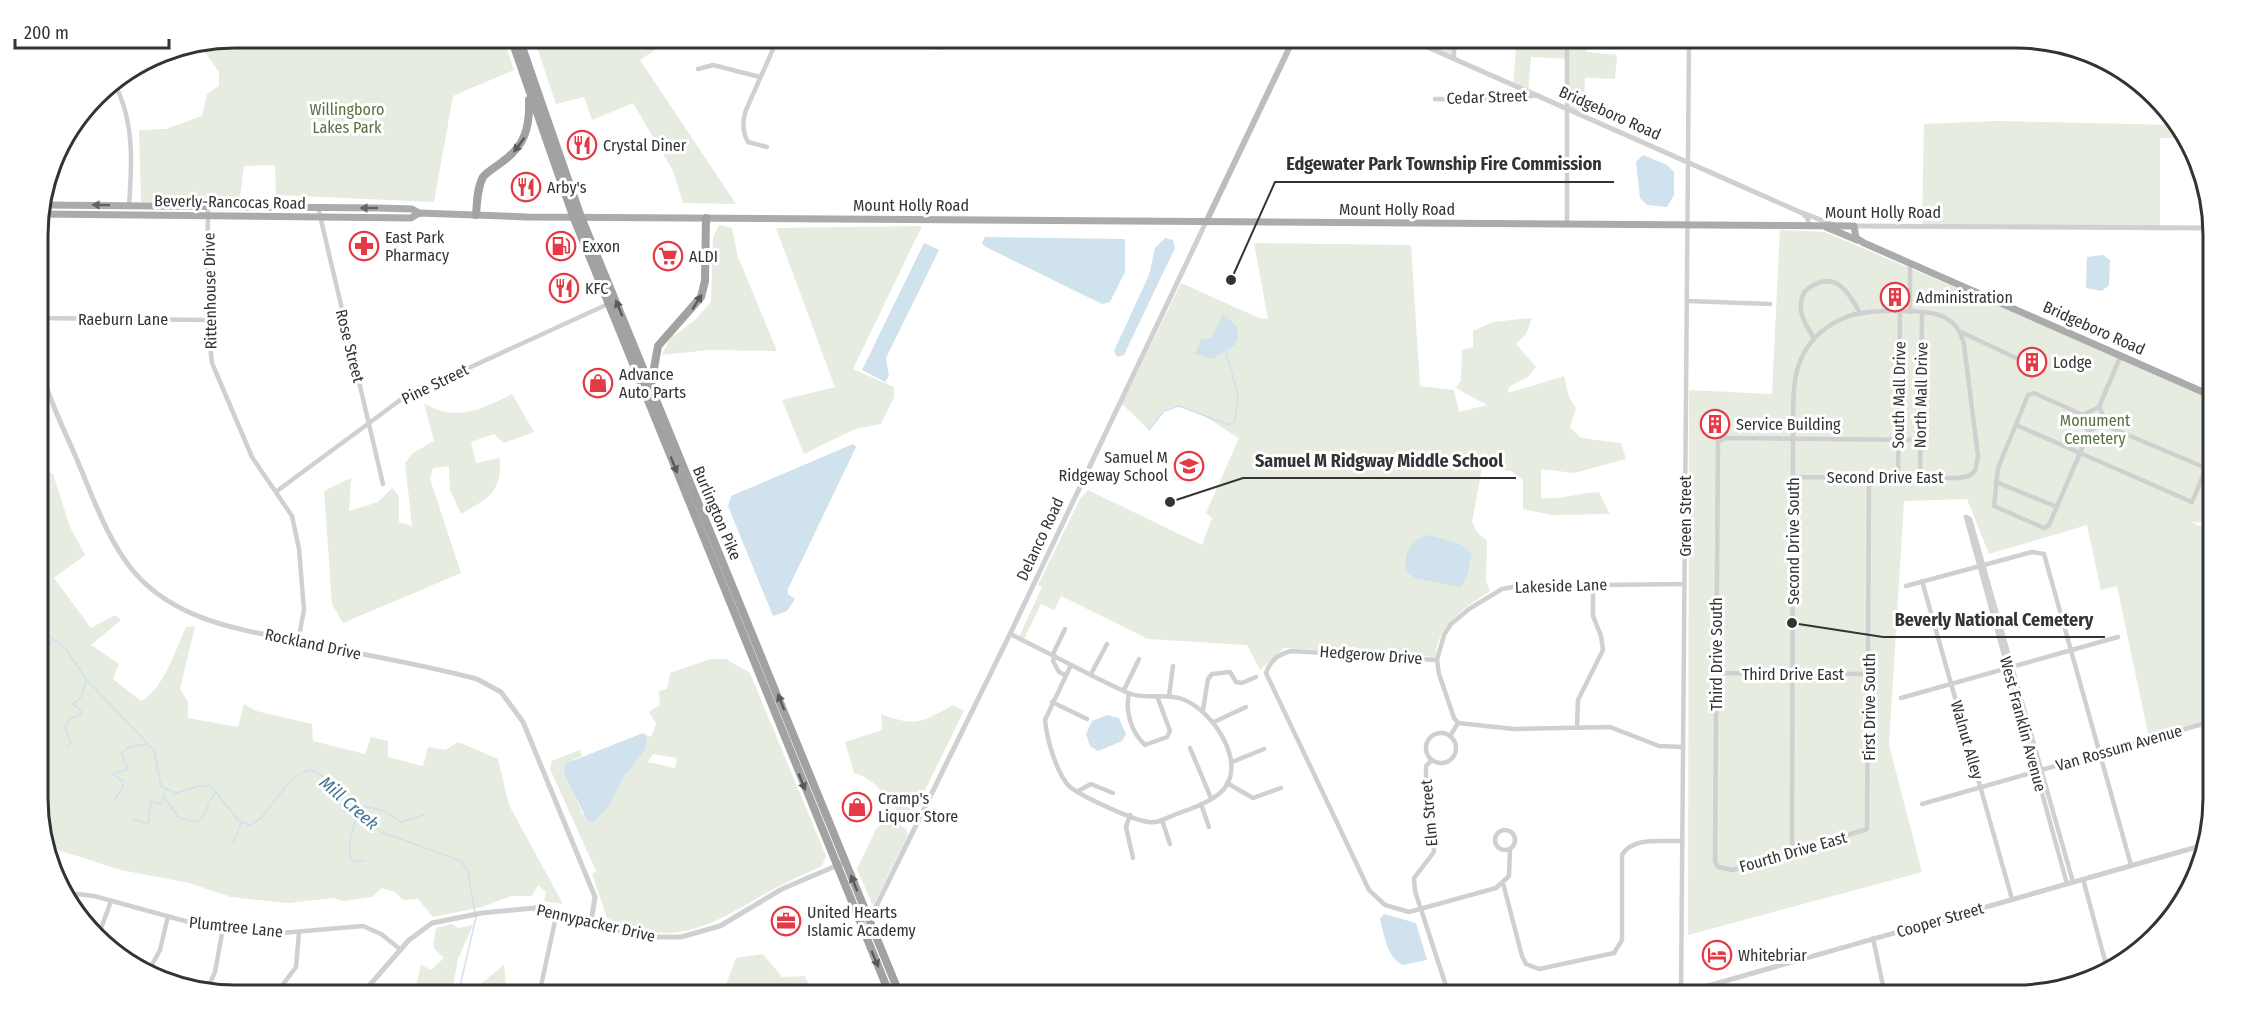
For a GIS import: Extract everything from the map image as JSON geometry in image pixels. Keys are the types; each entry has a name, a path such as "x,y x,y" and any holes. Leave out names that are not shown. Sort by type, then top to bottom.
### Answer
{"highway":[{"name":"Burlington Pike","path":"514,48 608,304 886,985"},
{"name":"Burlington Pike","path":"522,48 577,217 651,386 896,985"},
{"path":"476,215 479,188 484,177 508,158 524,139 529,121 528,89"},
{"path":"651,386 658,346 701,297 705,281 706,218"}],"main road":[{"name":"Delanco Road","path":"1207,220 1288,48"},
{"name":"Beverly-Rancocas Road","path":"51,205 412,209 419,213 577,217"},
{"name":"Beverly-Rancocas Road","path":"49,214 411,218 419,213"},
{"name":"Mount Holly Road","path":"577,217 1854,226"},
{"name":"Bridgeboro Road","path":"1820,225 2203,392"},
{"path":"1854,226 1856,238 1864,243"}],"street":[{"path":"767,147 748,142 743,128 746,110 773,48"},
{"name":"Bridgeboro Road","path":"1430,48 1688,164 1835,225"},
{"path":"1454,48 1454,58"},
{"path":"1567,223 1568,48"},
{"name":"Green Street","path":"1678,985 1682,841 1689,48"},
{"path":"698,69 713,65 760,77"},
{"path":"117,90 124,104 130,130 128,215"},
{"name":"Cedar Street","path":"1435,99 1509,100 1538,95"},
{"name":"Rittenhouse Drive","path":"208,206 207,320 212,363 252,457 292,516 299,549 304,610 298,641"},
{"name":"Rose Street","path":"318,207 384,484"},
{"path":"1802,213 1807,217 1809,225"},
{"name":"Delanco Road","path":"869,921 1010,634 1207,220"},
{"name":"Mount Holly Road","path":"1854,226 2202,228"},
{"path":"1910,263 1910,312"},
{"path":"1814,338 1805,325 1800,308 1805,291 1816,282 1826,280 1839,284 1845,289 1860,313"},
{"path":"1687,301 1770,304"},
{"name":"Pine Street","path":"277,491 369,421 419,391 608,304"},
{"name":"South Mall Drive","path":"1898,477 1900,312"},
{"path":"1922,312 1942,316 1961,332 2018,359"},
{"name":"Second Drive South","path":"1792,852 1793,439 1796,371 1814,338 1846,317 1860,313 1922,312"},
{"name":"North Mall Drive","path":"1920,477 1922,312"},
{"name":"Raeburn Lane","path":"48,319 207,320"},
{"path":"1961,332 1965,350 1976,340"},
{"name":"Second Drive East","path":"1793,477 1959,478 1969,476 1975,471 1978,456 1965,350"},
{"path":"2083,415 2099,407 2121,355"},
{"name":"Rockland Drive","path":"48,389 107,529 134,572 170,603 196,616 229,627 466,676 485,682 501,692 523,722 595,897 591,922"},
{"path":"2083,415 2034,393 2028,395 1998,468 1994,506 2040,527 2049,525 2089,431 2102,424"},
{"path":"2099,407 2103,415 2102,424"},
{"path":"2083,415 2083,425 2089,431"},
{"path":"2102,424 2203,467"},
{"path":"2016,425 2192,502 2203,475"},
{"name":"Third Drive South","path":"1718,867 1714,861 1717,467 1720,439 1793,439"},
{"path":"1793,439 1920,440"},
{"name":"First Drive South","path":"1867,829 1870,674 1869,477"},
{"path":"1996,482 2057,507"},
{"name":"West Franklin Avenue","path":"1981,566 1970,519 1966,517 2070,883"},
{"path":"1906,586 2040,552 2046,556 2131,866"},
{"name":"Walnut Alley","path":"1922,581 2012,899"},
{"path":"1577,728 1578,700 1603,650 1601,636 1593,616 1593,584"},
{"name":"Lakeside Lane","path":"1437,660 1444,635 1451,624 1502,589 1518,586 1684,584"},
{"path":"1065,629 1053,661 1059,672 1065,675"},
{"path":"1010,634 1126,692 1183,699 1203,710 1214,722 1233,762 1227,783 1220,793 1201,804 1162,820 1149,822 1087,798 1069,786 1062,775 1046,730 1045,720 1071,665"},
{"path":"1901,698 2118,637"},
{"path":"1091,674 1107,644"},
{"name":"Hedgerow Drive","path":"1422,908 1409,912 1385,905 1369,890 1266,673 1269,664 1277,655 1291,651 1437,660 1439,675 1454,718 1458,723"},
{"path":"1139,659 1126,692 1126,705 1129,719 1139,740 1145,745 1167,737 1170,731 1157,696"},
{"path":"1169,696 1173,666"},
{"path":"1203,710 1208,679 1212,674 1230,672 1236,682 1242,684 1256,677"},
{"name":"Third Drive East","path":"1716,673 1870,674"},
{"path":"1053,702 1086,719"},
{"path":"1214,722 1246,708"},
{"path":"1458,723 1514,729 1610,727 1659,746 1683,747"},
{"name":"Elm Street","path":"1450,736 1458,723"},
{"name":"Van Rossum Avenue","path":"1922,804 2203,724"},
{"name":"Elm Street","path":"1437,734 1450,736 1455,744 1453,758 1441,763 1432,760 1427,752 1430,739 1437,734"},
{"path":"1190,748 1211,798"},
{"path":"1233,762 1264,749"},
{"name":"Elm Street","path":"1432,760 1426,766 1426,776 1434,852 1414,878 1447,985"},
{"path":"1227,783 1253,798 1281,788"},
{"path":"1078,791 1091,784 1113,793"},
{"path":"1201,804 1209,827"},
{"path":"1130,815 1126,827 1133,858"},
{"path":"1162,820 1170,844"},
{"path":"1507,829 1515,835 1515,845 1510,849 1503,850 1495,843 1500,831 1507,829"},
{"name":"Fourth Drive East","path":"1718,867 1733,870 1867,829"},
{"path":"1503,883 1526,964 1539,969 1614,953 1622,940 1622,855 1627,846 1635,843 1682,841"},
{"name":"Cooper Street","path":"1709,985 2197,847"},
{"path":"1422,908 1496,888 1503,883 1510,870 1510,849"},
{"name":"Pennypacker Drive","path":"370,985 424,927 482,913 535,908 557,912 640,937 671,938 691,935 729,921 782,889 845,862"},
{"path":"2083,879 2105,962"},
{"name":"Plumtree Lane","path":"75,894 223,928 274,933 363,926 381,934 400,950"},
{"path":"101,928 111,901"},
{"path":"541,985 557,912"},
{"path":"152,965 160,950 168,916"},
{"path":"210,983 215,972 223,928"},
{"path":"283,985 296,967 298,932"},
{"path":"1873,938 1883,985"}],"green space":[{"name":"Willingboro Lakes Park","path":"235,48 506,48 514,70 453,96 434,202 276,195 275,165 244,166 239,204 141,202 139,130 166,129 202,116 207,94 219,86 219,72 204,51"},
{"path":"537,48 658,48 640,60 736,204 683,203 673,171 633,103 592,120 584,97 556,104"},
{"path":"1431,48 1456,48 1454,58"},
{"path":"1516,48 1587,48 1587,52 1617,55 1615,79 1585,78 1583,117 1568,111 1568,59 1531,57 1528,93 1513,85"},
{"path":"1998,121 2167,125 2175,138 2160,138 2160,227 1922,225 1924,124"},
{"path":"719,225 732,228 738,257 777,351 709,350 662,355 670,339 696,319 711,302 713,237"},
{"path":"922,226 853,369 894,387 894,397 881,424 855,429 804,454 782,400 835,387 776,228"},
{"name":"Monument Cemetery","path":"1780,230 1825,232 2203,393 2203,523 2191,522 2203,527 2203,723 2149,738 2117,586 2101,590 2087,525 1989,554 1967,499 1904,501 1889,745 1922,872 1688,935 1689,390 1772,394"},
{"path":"1254,243 1411,245 1420,386 1454,390 1459,412 1487,405 1456,388 1461,380 1462,350 1473,347 1473,331 1493,322 1532,318 1526,334 1516,344 1536,367 1528,377 1509,387 1508,393 1564,376 1569,397 1576,408 1570,427 1581,438 1621,443 1626,459 1574,473 1541,469 1541,498 1599,492 1610,514 1552,515 1523,509 1523,480 1511,471 1482,468 1472,522 1477,532 1487,541 1486,581 1490,591 1463,610 1447,626 1437,646 1436,657 1284,648 1260,670 1247,645 1148,639 1061,596 1054,610 1041,604 1024,639 1019,637 1042,587 1038,585 1080,499 1088,490 1202,545 1212,518 1206,513 1239,438 1197,412 1179,407 1172,407 1165,411 1149,430 1122,404 1181,283 1259,318 1268,319"},
{"path":"512,394 534,432 504,443 494,434 471,442 476,463 500,458 498,480 492,493 461,514 450,490 449,466 433,468 430,479 461,573 343,623 332,604 324,491 351,478 349,511 378,502 392,488 399,496 399,522 412,526 405,463 413,453 434,441 424,403 447,412 468,412 490,405"},
{"path":"48,472 53,474 70,527 85,555 54,578 91,628 115,615 121,620 91,645 119,664 113,679 141,701 149,696 162,679 186,627 195,626 180,689 188,702 188,718 238,727 244,704 256,711 312,724 313,741 365,754 371,737 388,741 388,757 423,766 428,747 445,750 458,742 498,759 509,805 563,904 544,901 546,892 538,885 532,896 511,896 482,907 433,917 418,899 403,900 395,892 382,888 372,897 343,901 333,898 287,903 231,897 189,883 121,870 55,849 54,846 48,798"},
{"path":"710,659 726,659 750,673 826,856 822,866 706,925 670,933 651,932 630,927 607,918 592,874 596,871 550,769 552,761 580,750 582,756 574,759 564,769 583,815 610,804 622,779 646,749 647,739 643,733 651,737 656,724 649,712 660,705 659,691 667,689 670,673","holes":["653,754 677,758 675,768 648,762"]},
{"path":"953,705 964,711 910,820 902,815 872,782 854,773 845,742 882,730 881,714 911,722 933,716"},
{"path":"889,818 906,829 908,835 873,906 857,869 876,829"},
{"path":"452,924 458,928 473,925 458,959 453,985 416,985 421,965 431,970 444,958 433,947 436,928"},
{"path":"763,954 782,977 805,976 809,985 726,985 736,958"},
{"path":"504,965 506,985 479,985"}],"water":[{"path":"1643,155 1667,165 1674,172 1674,195 1667,207 1647,205 1640,198 1636,162"},
{"path":"985,237 1125,239 1125,272 1110,302 1102,304 984,246 982,243"},
{"path":"1165,238 1173,240 1175,248 1124,355 1117,357 1114,351 1149,275 1155,248"},
{"path":"924,243 939,250 886,358 889,376 885,382 862,370"},
{"path":"2103,255 2110,260 2109,285 2102,291 2086,288 2087,257"},
{"path":"1223,315 1237,326 1238,336 1235,345 1213,359 1195,354 1201,339 1211,338"},
{"path":"853,444 856,447 788,589 788,594 795,599 787,611 773,616 728,506 731,496"},
{"path":"1429,535 1460,544 1472,554 1466,579 1460,587 1415,578 1408,573 1406,561 1409,549 1417,540"},
{"path":"1107,715 1119,718 1126,734 1122,741 1098,751 1090,746 1086,734 1092,721"},
{"path":"643,733 647,739 646,749 622,779 610,804 594,822 587,820 565,775 564,769 567,763"},
{"path":"1384,914 1416,923 1427,960 1403,965 1393,957 1380,919"}],"waterway":[{"path":"1149,430 1164,411 1179,406 1229,425 1235,421 1238,395 1226,352"},
{"name":"Mill Creek","path":"48,635 66,649 86,679 154,750 161,786 176,793 199,786 211,786 239,821 250,825 261,818 290,781 303,772 311,770 321,775 333,790 381,832 461,861 468,872 475,913"},
{"path":"48,648 52,640"},
{"path":"67,748 71,743 65,727 71,718 81,715 81,711 73,704 81,697 86,680"},
{"path":"114,800 122,789 123,781 112,774 128,769 121,753 130,747 147,744"},
{"path":"133,819 148,824 151,801 161,804 166,790"},
{"path":"164,796 178,817 196,822 203,816 217,791"},
{"path":"334,793 344,811 356,817 350,844 352,860 357,862 365,860"},
{"path":"351,805 383,811 400,822 424,815"},
{"path":"233,842 241,823"},
{"name":"Mill Creek","path":"460,985 476,917"}],"place":[{"name":"Crystal Diner","path":"582,145"},
{"name":"Arby's","path":"526,187"},
{"name":"East Park Pharmacy","path":"364,246"},
{"name":"Exxon","path":"561,246"},
{"name":"ALDI","path":"668,256"},
{"name":"Edgewater Park Township Fire Commission","path":"1231,280"},
{"name":"KFC","path":"564,288"},
{"name":"Administration","path":"1895,297"},
{"name":"Lodge","path":"2032,362"},
{"name":"Advance Auto Parts","path":"598,383"},
{"name":"Service Building","path":"1715,424"},
{"name":"Samuel M Ridgeway School","path":"1189,466"},
{"name":"Samuel M Ridgway Middle School","path":"1170,502"},
{"name":"Beverly National Cemetery","path":"1792,623"},
{"name":"Cramp's Liquor Store","path":"857,807"},
{"name":"United Hearts Islamic Academy","path":"786,921"},
{"name":"Whitebriar","path":"1717,955"}]}
